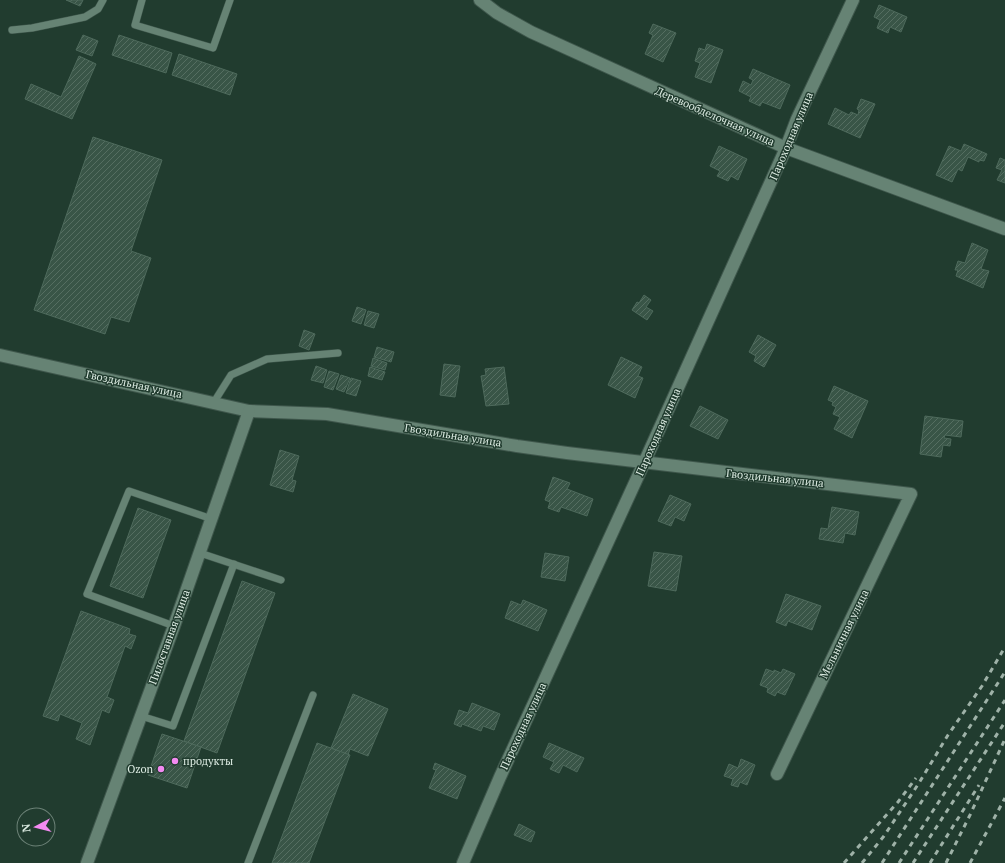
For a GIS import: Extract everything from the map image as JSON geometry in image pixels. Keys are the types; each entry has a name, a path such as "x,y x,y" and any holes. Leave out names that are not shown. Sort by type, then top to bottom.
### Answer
{"street":[{"name":"Деревообделочная улица","path":"480,0 497,13 531,32 786,148 1005,229"},
{"name":"Пароходная улица","path":"463,863 500,777 786,148 797,119 853,0"},
{"name":"Гвоздильная улица","path":"0,355 249,411 327,414 517,446 644,463 911,494"},
{"name":"Пилоставная улица","path":"87,863 174,626 249,411"},
{"name":"Мельничная улица","path":"777,774 911,494"}],"lane":[{"path":"12,30 32,28 85,17 98,8 102,0"},
{"path":"142,0 135,25 213,48 230,0"},
{"path":"214,402 231,375 268,359 338,353"},
{"path":"174,626 87,594 129,491 212,519"},
{"path":"200,553 281,580"},
{"path":"141,716 174,726 234,564"},
{"path":"248,863 313,695"}],"building":[{"path":"66,0 83,0 80,6"},
{"path":"879,5 907,17 901,32 890,27 888,33 877,28 880,20 874,17"},
{"path":"653,24 676,33 663,62 645,54 653,35 649,33"},
{"path":"83,35 98,41 92,56 76,50"},
{"path":"119,35 172,53 166,73 112,55"},
{"path":"707,44 723,50 711,83 695,77 700,63 695,61 699,48 705,50"},
{"path":"179,54 237,74 230,95 172,75"},
{"path":"79,56 96,64 72,119 25,99 31,84 61,97"},
{"path":"753,69 790,85 780,109 762,102 760,106 749,101 751,97 739,91 743,81 751,85 753,80 749,78"},
{"path":"861,99 875,104 860,138 828,124 835,108 849,115 851,112 858,115 859,110 857,109"},
{"path":"93,137 162,160 131,251 151,258 129,322 111,317 105,334 34,310"},
{"path":"964,144 987,154 984,161 979,160 979,162 968,157 962,171 958,169 952,182 936,175 949,146 961,151"},
{"path":"719,146 747,159 738,180 731,176 728,181 717,176 720,171 710,166"},
{"path":"1000,158 1005,160 1005,183 997,180 1002,170 996,168"},
{"path":"972,243 988,250 981,269 989,271 983,288 956,276 958,270 955,270 958,261 965,263"},
{"path":"644,295 651,300 646,307 653,311 647,320 632,310"},
{"path":"357,307 366,310 361,324 352,321"},
{"path":"368,311 379,314 374,328 364,325"},
{"path":"304,330 315,334 309,350 299,346"},
{"path":"758,335 776,345 764,367 754,361 756,356 749,352"},
{"path":"377,347 394,352 391,362 374,357"},
{"path":"621,357 642,367 638,376 643,378 635,398 608,385"},
{"path":"373,358 387,363 385,370 371,366"},
{"path":"444,364 460,366 455,397 440,395"},
{"path":"316,366 327,370 323,383 311,380"},
{"path":"370,367 385,372 382,380 368,376"},
{"path":"504,367 509,404 486,406 481,376 486,375 485,369"},
{"path":"329,371 339,374 333,390 324,387"},
{"path":"341,375 350,378 344,392 336,389"},
{"path":"351,378 361,381 356,396 346,393"},
{"path":"834,386 868,401 852,438 834,429 840,417 833,414 836,407 832,405 833,402 828,400"},
{"path":"700,406 728,420 718,439 690,426"},
{"path":"925,416 963,421 961,437 945,435 944,438 951,439 950,446 943,445 941,457 920,454"},
{"path":"280,450 299,456 292,480 296,481 293,492 270,485"},
{"path":"553,477 570,483 567,489 593,499 587,516 561,507 559,512 548,508 550,502 545,500"},
{"path":"670,495 691,504 684,521 675,517 671,526 658,521"},
{"path":"832,507 859,512 855,535 845,533 843,543 819,539 821,528 828,529"},
{"path":"138,508 171,520 143,598 110,586"},
{"path":"654,552 682,556 676,591 648,586"},
{"path":"545,553 569,557 565,581 541,577"},
{"path":"242,581 275,593 217,753 184,741"},
{"path":"786,594 821,606 812,630 788,621 786,626 776,622"},
{"path":"523,600 547,610 538,631 505,618 511,601 521,605"},
{"path":"81,611 130,629 129,634 136,636 131,649 125,646 107,697 114,700 109,713 102,710 90,745 76,739 82,723 60,714 58,721 43,716"},
{"path":"766,669 781,673 783,669 795,674 785,695 777,692 775,696 767,692 768,688 760,685"},
{"path":"353,694 388,709 368,756 350,749 348,755 331,748"},
{"path":"472,703 500,714 494,730 483,726 481,731 462,724 461,727 454,724 459,710 468,713"},
{"name":"продукты","path":"162,734 201,747 187,788 148,775"},
{"path":"317,743 350,755 309,863 272,863"},
{"path":"549,743 584,758 577,772 563,765 559,773 550,769 554,762 543,757"},
{"path":"741,759 755,765 747,785 740,782 738,787 731,785 733,779 724,776 729,764 738,768"},
{"path":"435,763 466,776 457,799 429,788 436,770 433,769"},
{"path":"519,824 535,832 531,842 514,835"}],"railway":[{"path":"862,863 884,836 948,735 982,686 1005,647"},
{"path":"882,863 1005,672"},
{"path":"899,863 1005,700"},
{"path":"913,863 1005,722"},
{"path":"946,863 1005,739"},
{"path":"844,863 898,802 916,778"},
{"path":"930,863 979,785"},
{"path":"970,863 1005,798"}],"place":[{"name":"продукты","path":"175,761"},
{"name":"Ozon","path":"161,769"}]}
